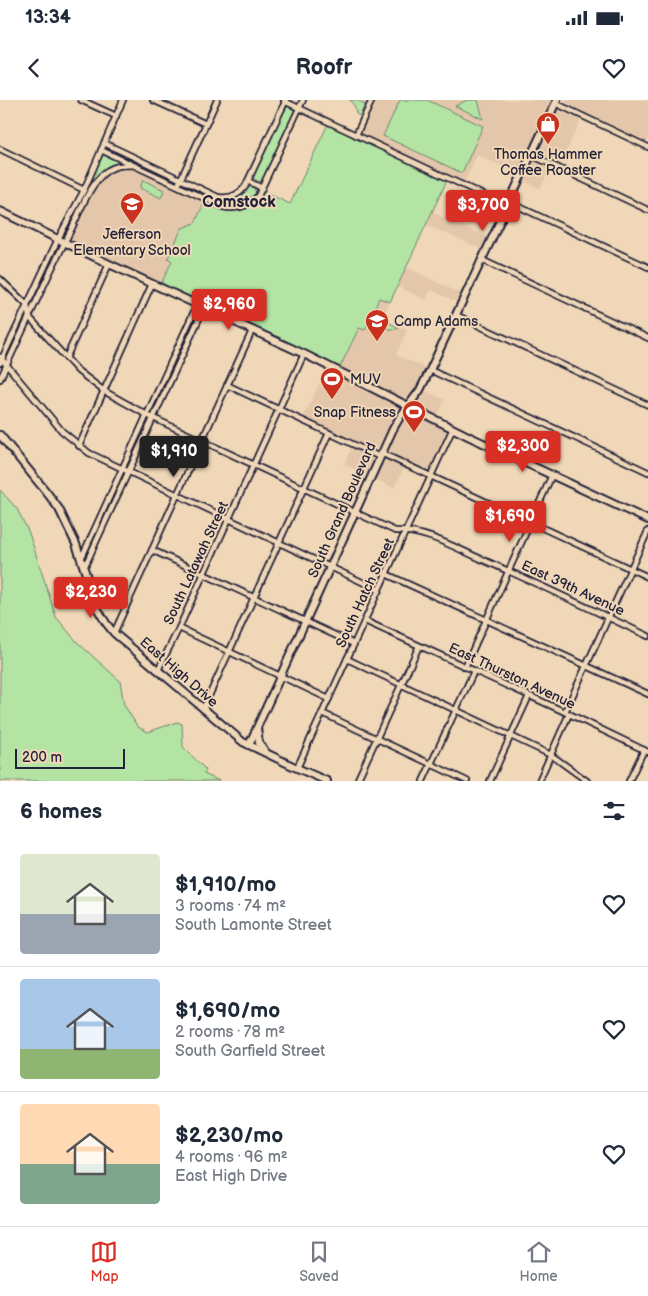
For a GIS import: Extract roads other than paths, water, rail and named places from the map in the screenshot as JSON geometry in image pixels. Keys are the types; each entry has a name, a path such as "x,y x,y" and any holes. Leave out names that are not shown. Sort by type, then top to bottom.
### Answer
{"main road":[{"name":"South Grand Boulevard","path":"249,745 380,455 400,416 420,390 430,370 556,102"},
{"path":"0,211 109,264 304,354 468,436 648,520"},
{"name":"East High Drive","path":"0,435 59,509 81,559 97,608 114,633 238,739 316,778 327,781"},
{"path":"257,727 259,743 270,755"}],"street":[{"path":"81,100 116,116"},
{"path":"0,380 123,100"},
{"path":"153,100 206,124"},
{"path":"177,186 217,100"},
{"path":"104,143 180,180 222,198 228,198 238,194 245,187 285,100 356,135 648,267"},
{"path":"100,150 223,208 234,209 245,206 253,201 262,188 303,100"},
{"path":"356,135 372,100"},
{"path":"556,102 648,147"},
{"path":"0,149 89,194"},
{"path":"531,155 648,210"},
{"path":"133,166 120,166 110,169 98,180 61,241 27,304 1,360 62,431 89,453 379,590"},
{"path":"248,181 262,188"},
{"path":"482,260 648,338"},
{"path":"66,358 109,264"},
{"path":"0,279 27,304 29,317"},
{"path":"79,446 152,284"},
{"path":"81,559 147,415 200,306"},
{"path":"84,568 153,417 200,306"},
{"path":"456,315 648,405"},
{"name":"East 39th Avenue","path":"29,317 78,371 104,391 147,415 395,531 406,530 431,536 648,636"},
{"path":"114,633 252,330"},
{"name":"South Latawah Street","path":"158,670 304,354"},
{"path":"430,370 648,472"},
{"path":"227,385 329,433 431,476 648,577"},
{"name":"South Hatch Street","path":"297,768 453,428"},
{"path":"203,709 329,433"},
{"path":"465,667 552,475"},
{"path":"538,781 551,755 586,666 648,530"},
{"path":"152,550 354,644"},
{"path":"386,574 648,694"},
{"name":"East Thurston Avenue","path":"365,621 646,751"},
{"path":"179,628 329,699"},
{"path":"357,781 419,646"},
{"path":"348,659 551,755 587,781"},
{"path":"423,781 474,671"},
{"path":"490,781 529,696"},
{"path":"322,713 468,781"},
{"path":"630,781 646,751"}],"place":[{"name":"Thomas Hammer Coffee Roaster","path":"548,145"},
{"name":"Jefferson Elementary School","path":"132,225"},
{"name":"Camp Adams","path":"377,342"},
{"name":"MUV","path":"332,400"},
{"name":"Snap Fitness","path":"414,433"}],"district":[{"name":"Comstock","path":"239,202"}]}
